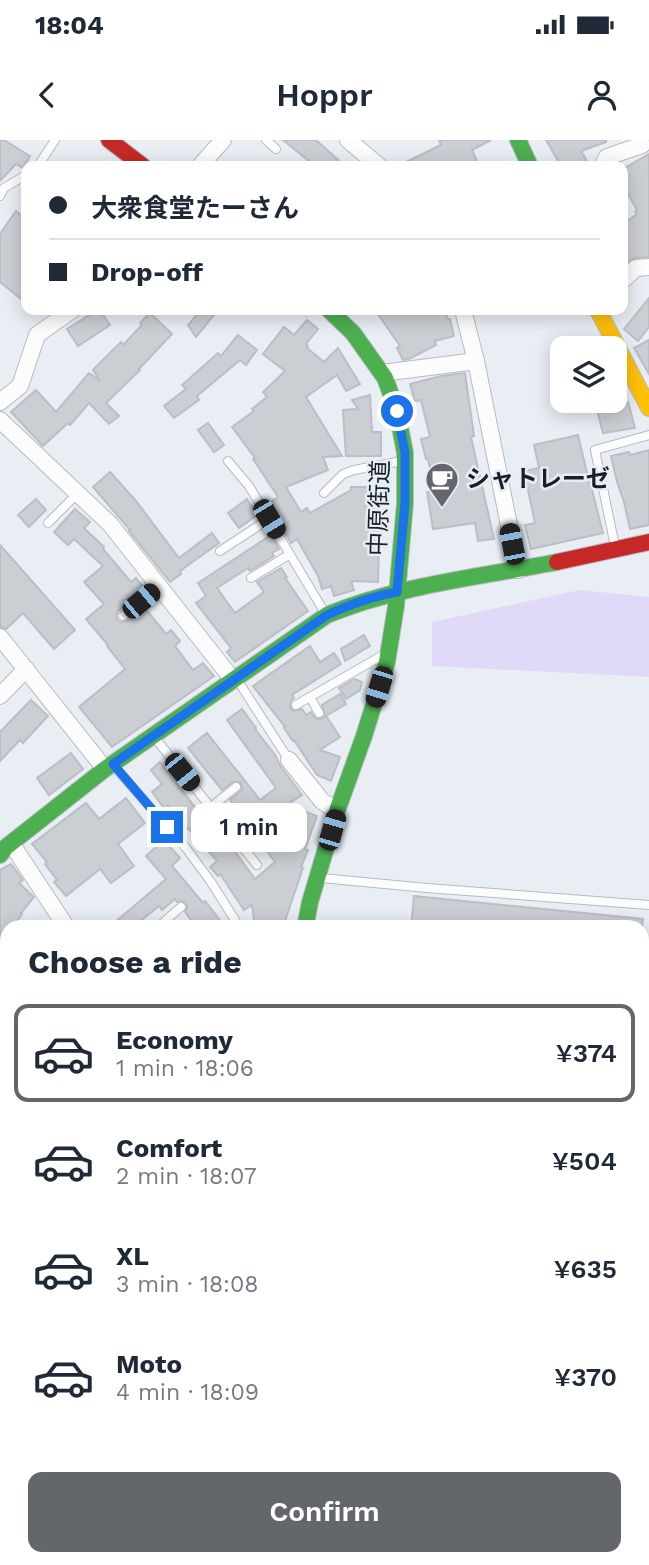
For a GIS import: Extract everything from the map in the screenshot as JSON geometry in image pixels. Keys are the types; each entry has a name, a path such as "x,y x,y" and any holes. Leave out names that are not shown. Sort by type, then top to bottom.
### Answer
{"street":[{"path":"108,140 136,161"},
{"path":"204,161 223,140"},
{"path":"348,140 373,161"},
{"path":"518,140 528,161"},
{"path":"605,161 607,157 632,145"},
{"path":"628,275 636,268 649,267"},
{"path":"0,402 20,386 37,335 65,315"},
{"name":"中原街道","path":"307,920 337,811 364,736 388,652 397,592 405,503 405,453 397,411 385,378 353,333 334,315"},
{"path":"464,315 518,570"},
{"path":"601,315 649,408"},
{"path":"382,373 476,361"},
{"path":"0,420 110,524 235,679"},
{"path":"61,920 4,847 109,767 327,615 385,594 518,570 649,542"},
{"path":"0,637 109,767"},
{"path":"0,696 26,669"},
{"path":"291,770 322,801 337,811"}],"lane":[{"path":"41,161 55,140"},
{"path":"266,140 276,149"},
{"path":"0,196 4,188 21,178"},
{"path":"616,550 595,450 649,435"},
{"path":"324,493 343,474 405,460"},
{"path":"228,461 249,486 327,615"},
{"path":"48,523 78,493"},
{"path":"220,551 269,519"},
{"path":"251,578 290,554"},
{"path":"123,616 159,586"},
{"path":"296,705 388,652"},
{"path":"235,679 291,770"},
{"path":"310,697 319,713"},
{"path":"153,736 257,865"},
{"path":"109,767 186,849 235,920"},
{"path":"211,807 236,786"},
{"path":"246,850 258,840"},
{"path":"317,878 649,905"},
{"path":"166,920 181,907"}],"shaded area":[{"path":"580,590 649,597 649,677 432,666 432,622"}],"building":[{"path":"0,140 4,140 30,156 27,161 21,161 21,167 16,164 0,181"},
{"path":"283,140 316,140 339,161 309,161"},
{"path":"439,140 491,140 472,150 477,161 408,161 441,145"},
{"path":"546,140 606,140 581,151 587,161 558,161"},
{"path":"649,154 649,257 634,258 628,262 628,220 637,214 637,210 628,194 628,166"},
{"path":"16,211 21,215 21,299 0,282 0,234"},
{"path":"649,298 649,327 638,341 624,329"},
{"path":"89,315 103,315 110,325 78,346 67,329"},
{"path":"148,315 152,315 172,334 106,403 119,416 109,424 89,403 70,425 68,423 43,446 11,412 36,390 56,412 89,373 100,381 93,370 121,342 123,345 142,325 140,323"},
{"path":"197,315 214,315 196,337 188,325"},
{"path":"378,315 447,315 450,319 454,336 435,341 436,345 409,359 403,360 397,348 400,346"},
{"path":"307,320 318,329 306,344 307,348 324,362 338,348 360,384 346,391 337,375 306,397 342,456 323,457 328,470 286,487 301,512 307,508 310,513 351,490 351,487 367,487 366,509 380,510 378,582 351,581 354,590 334,596 331,586 322,589 318,576 297,539 291,543 269,503 278,497 253,459 255,458 232,427 254,411 252,409 267,397 263,392 285,371 263,354 284,327 294,335"},
{"path":"238,335 257,350 246,365 240,360 197,396 199,400 174,418 164,406 186,389 182,385 218,353 221,356"},
{"path":"649,340 649,374 634,348"},
{"path":"465,373 474,436 471,437 494,539 478,541 475,523 433,529 427,492 435,491 421,439 430,437 421,400 415,401 410,384"},
{"path":"370,395 372,432 381,432 381,456 346,456 343,410 358,409 352,400"},
{"path":"627,402 635,428 603,433 598,413 627,413"},
{"path":"208,423 224,445 214,452 198,430"},
{"path":"578,435 603,533 531,549 525,525 535,523 524,471 539,468 534,445"},
{"path":"649,450 649,525 630,529 611,456"},
{"path":"110,472 136,501 179,558 212,533 219,543 180,571 181,574 170,582 93,487"},
{"path":"36,499 46,510 29,527 18,515"},
{"path":"247,499 257,515 239,528 228,513"},
{"path":"75,509 90,522 84,528 104,547 131,582 136,578 144,588 118,611 118,621 127,621 144,607 166,634 171,630 180,641 175,646 193,670 203,663 214,676 112,747 79,707 125,669 86,619 104,604 84,582 103,566 74,539 68,545 54,532"},
{"path":"271,535 279,549 272,553 274,556 250,571 248,568 217,588 235,613 264,592 257,582 281,568 308,611 235,662 227,652 231,648 196,603 206,596 198,583"},
{"path":"0,545 75,630 54,649 23,613 6,629 0,627"},
{"path":"364,635 370,646 345,661 341,649"},
{"path":"310,646 320,662 334,653 341,664 292,695 294,698 290,706 293,711 302,709 306,715 311,712 315,718 320,719 325,714 322,705 340,694 346,704 326,716 340,737 320,750 340,757 331,781 317,775 253,686"},
{"path":"354,679 362,682 360,690 346,699 339,688"},
{"path":"31,700 48,716 23,743 20,740 0,761 0,732"},
{"path":"242,709 302,795 287,805 317,816 286,920 254,920 252,905 244,910 220,874 218,876 210,867 217,861 168,805 164,808 152,792 162,784 151,770 160,762 208,824 213,821 235,848 233,849 255,879 275,862 262,845 265,840 263,836 253,833 245,840 224,813 234,805 230,800 242,790 241,783 234,781 222,790 188,748 207,733 260,800 276,788 227,720"},
{"path":"71,753 83,769 49,795 37,778"},
{"path":"126,798 145,823 118,844 134,866 111,883 100,869 66,896 54,882 57,880 45,864 47,862 32,844 86,803 99,819"},
{"path":"164,840 180,858 172,866 220,920 191,920 185,912 186,903 177,902 175,899 162,910 159,906 142,920 117,920 166,879 146,856"},
{"path":"11,864 23,880 19,883 34,897 18,920 0,920 0,870"},
{"path":"414,896 643,919 643,920 412,920"}],"traffic: fast":[{"path":"518,140 528,161"},
{"path":"307,920 337,811 387,662 396,606 405,503 405,453 397,411 385,378 353,333 334,315"},
{"path":"0,855 6,847 105,769 327,615 412,589 557,562"}],"traffic: slow":[{"path":"601,315 649,408"}],"traffic: jam":[{"path":"109,140 136,161"},
{"path":"557,562 649,542"}],"place":[{"name":"シャトレーゼ","path":"442,509"}],"route":[{"path":"167,827 113,764 327,615 347,606 397,592 405,503 405,453 397,411"}]}
